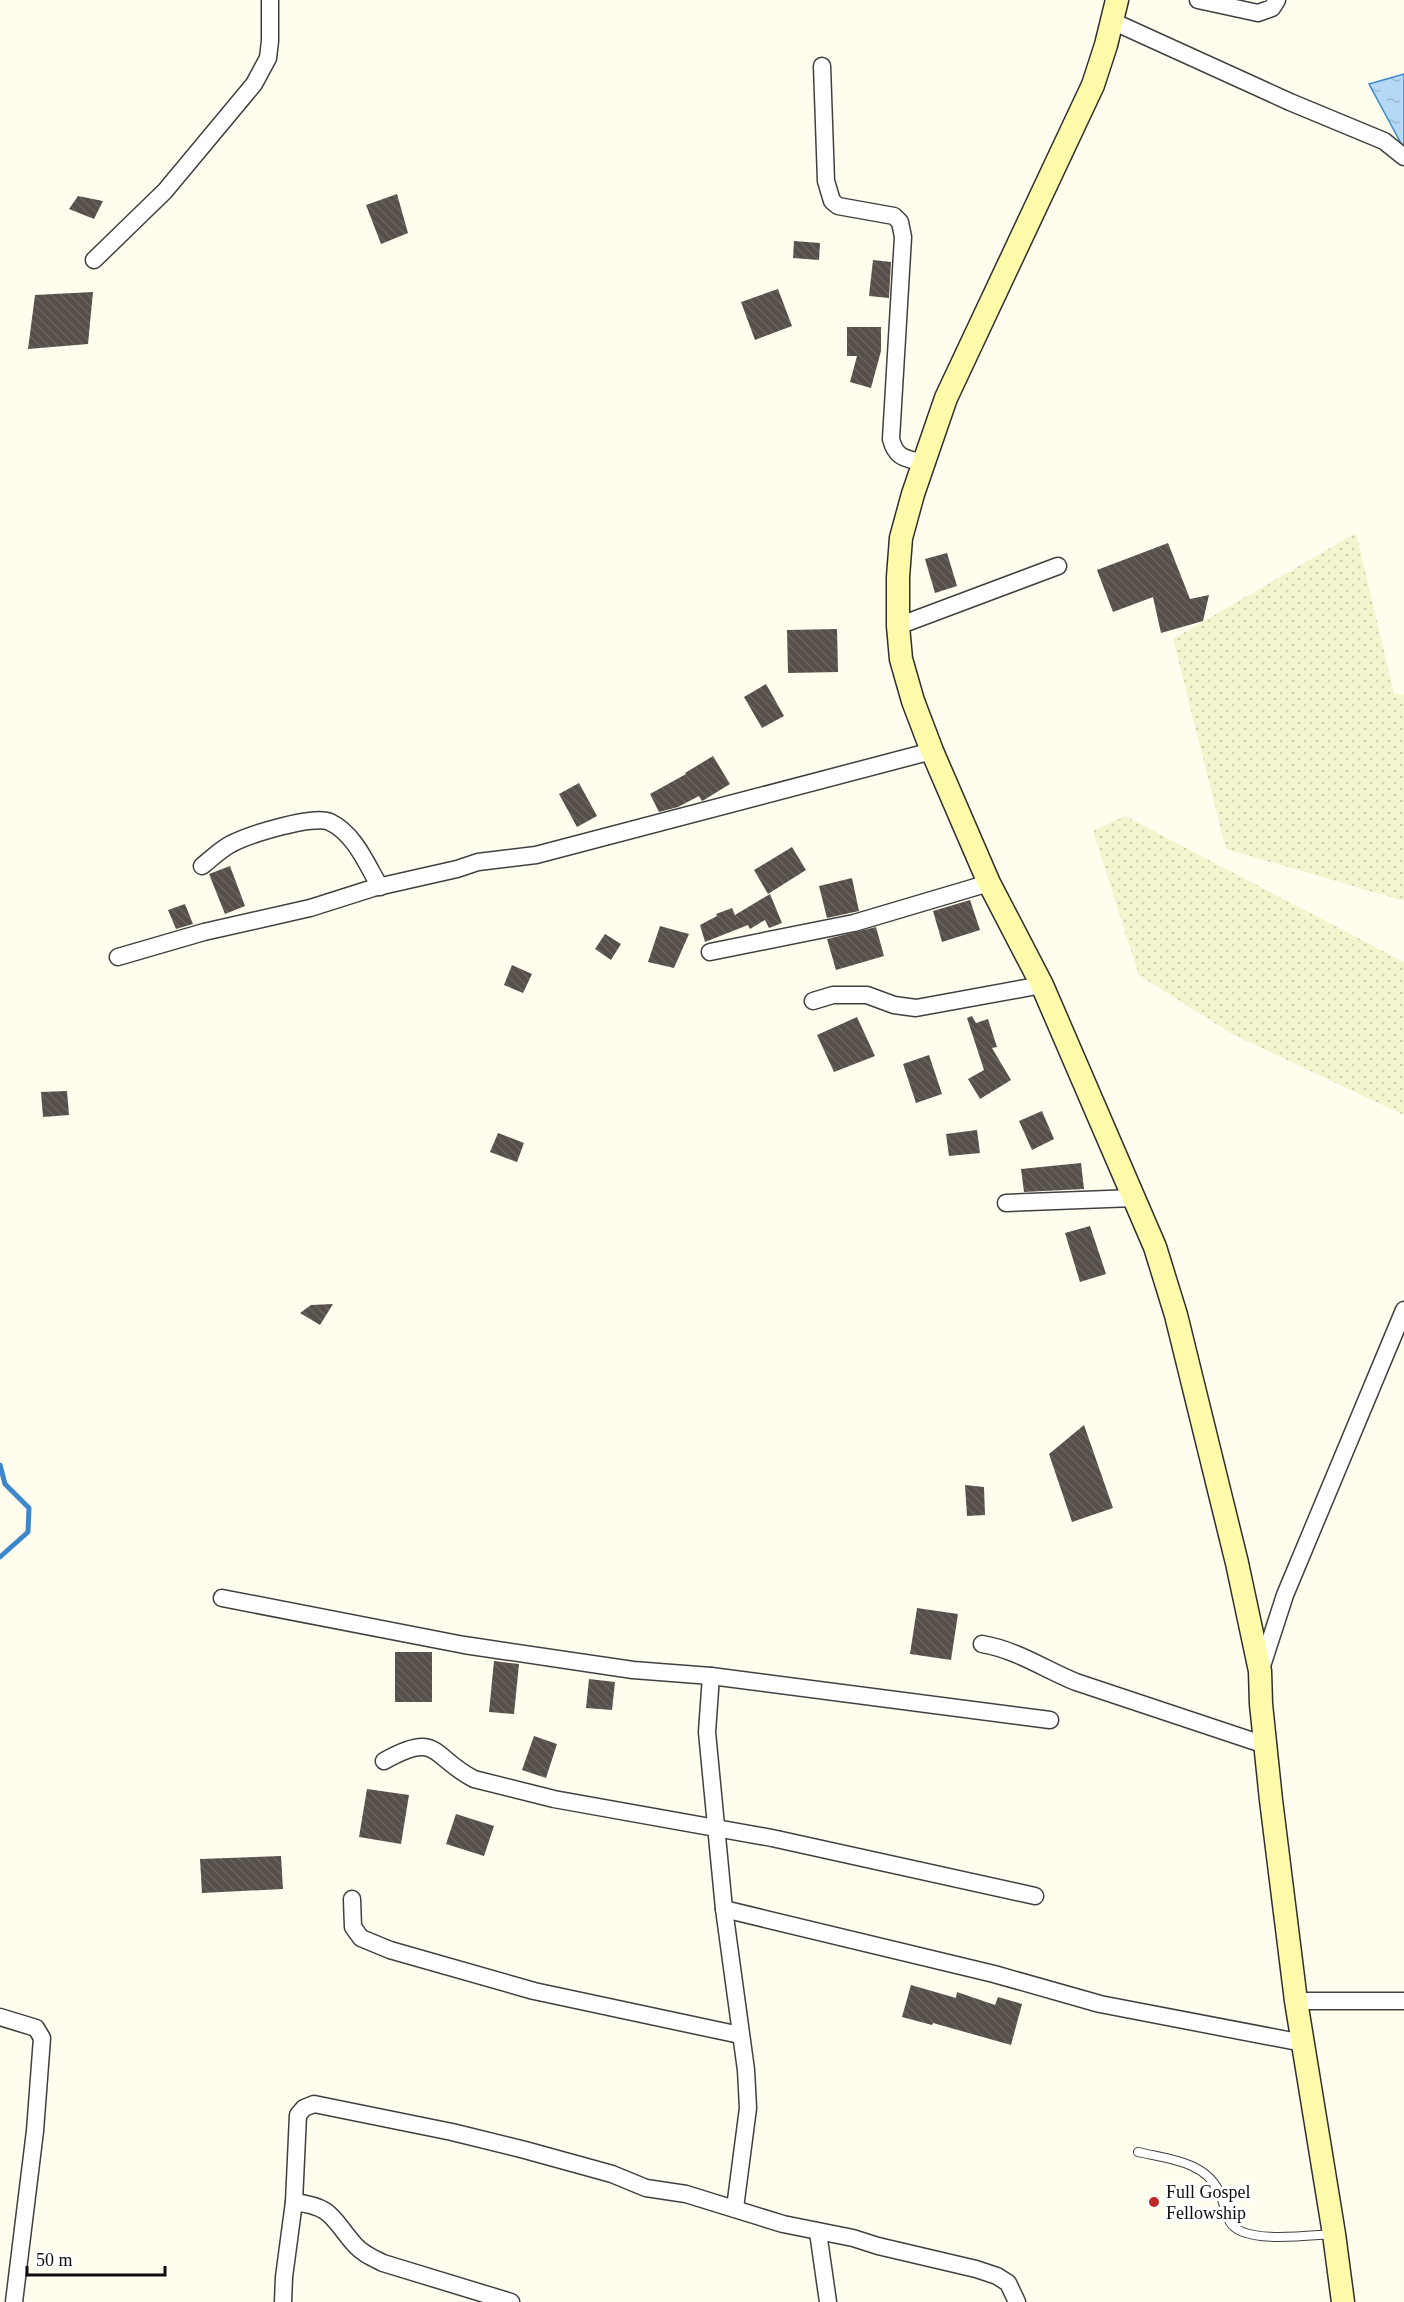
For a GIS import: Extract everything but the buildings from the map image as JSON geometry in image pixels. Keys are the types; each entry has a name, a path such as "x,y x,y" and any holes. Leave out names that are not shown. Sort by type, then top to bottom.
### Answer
{"street":[{"path":"94,260 165,190 254,84 268,58 270,0"},
{"path":"1198,0 1258,13 1272,8 1277,0"},
{"path":"1343,2302 1296,2001 1265,1745 1260,1671 1238,1563 1176,1315 1155,1247 1042,985 989,883 932,751 901,659 898,577 901,538 946,399 1093,85 1115,10 1280,97 1384,141 1404,157"},
{"path":"822,66 826,181 832,201 838,206 894,216 902,228 891,439 898,455 924,463"},
{"path":"898,626 1058,566"},
{"path":"118,957 214,929 310,908 478,862 536,855 932,751"},
{"path":"202,866 229,845 257,833 300,822 327,820 340,828 358,849 380,887"},
{"path":"710,951 854,923 989,883"},
{"path":"813,1001 833,995 867,995 894,1005 916,1008 1042,985"},
{"path":"1006,1203 1134,1198"},
{"path":"1260,1671 1285,1595 1404,1310"},
{"path":"222,1598 464,1646 633,1670 711,1676 1050,1720"},
{"path":"982,1644 1018,1653 1076,1682 1265,1745"},
{"path":"711,1676 707,1732 724,1909 746,2070 748,2108 735,2208"},
{"path":"384,1761 407,1749 422,1747 435,1749 464,1774 474,1779 554,1799 716,1827 1035,1896"},
{"path":"352,1899 353,1927 361,1938 390,1950 534,1991 740,2034"},
{"path":"724,1909 994,1974 1100,2004 1303,2043"},
{"path":"1296,2001 1404,2001"},
{"path":"0,2017 36,2028 42,2038 35,2130 14,2302"},
{"path":"283,2302 294,2202 298,2115 304,2108 315,2104 525,2150 612,2174 646,2188 686,2194 783,2224 853,2238 976,2269 997,2276 1008,2283 1017,2302"},
{"path":"294,2202 324,2208 336,2219 356,2246 365,2254 383,2263 510,2302"},
{"path":"818,2232 828,2302"}],"lane":[{"path":"1138,2152 1190,2164 1210,2176 1220,2192 1233,2226 1245,2233 1282,2237 1334,2234"}],"green space":[{"path":"1356,533 1394,693 1404,695 1404,901 1226,849 1173,639"},
{"path":"1125,816 1404,962 1404,1115 1232,1034 1139,975 1093,831"}],"water":[{"path":"1404,74 1404,149 1369,84"}],"waterway":[{"path":"0,1465 5,1484 29,1508 28,1532 0,1557"}],"place":[{"name":"Full Gospel Fellowship","path":"1154,2202"}]}
